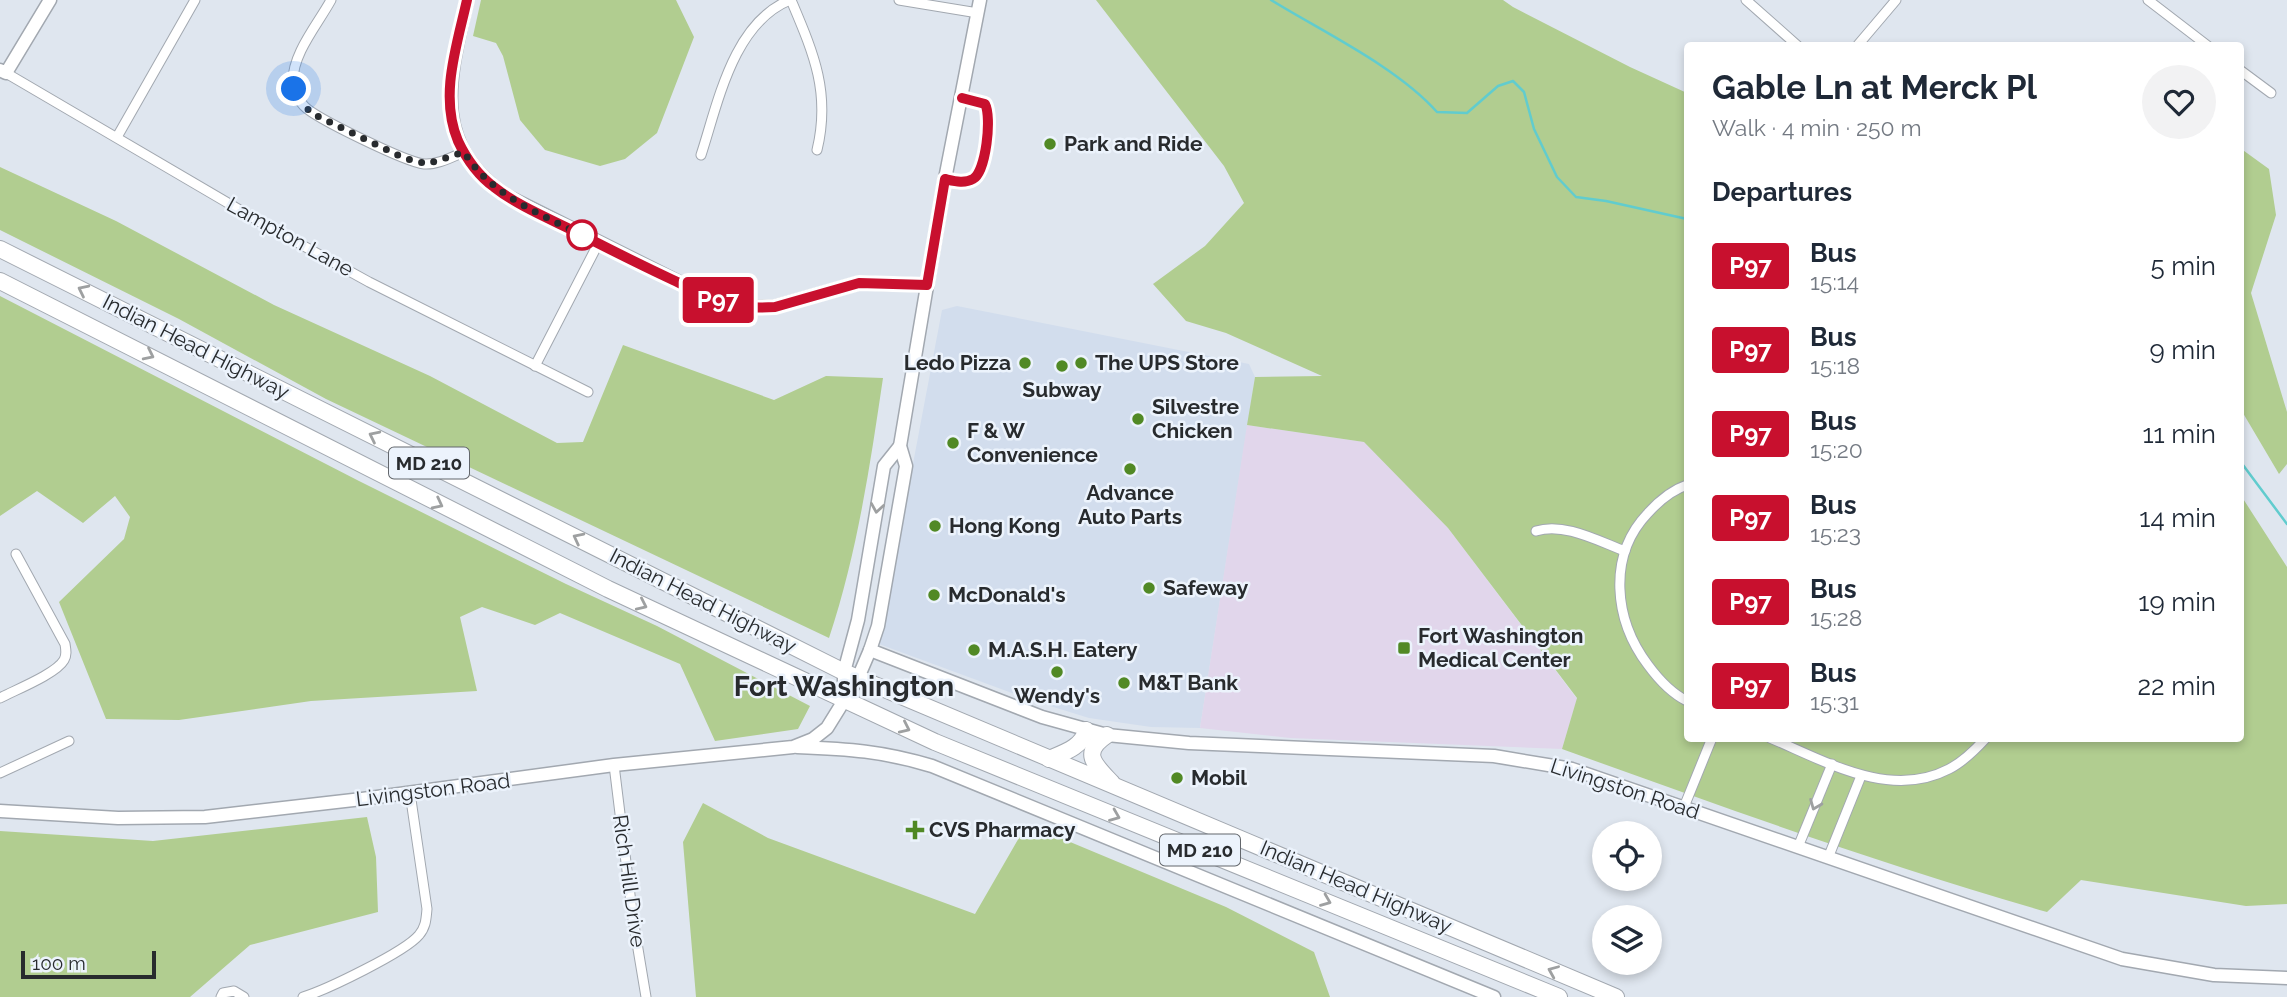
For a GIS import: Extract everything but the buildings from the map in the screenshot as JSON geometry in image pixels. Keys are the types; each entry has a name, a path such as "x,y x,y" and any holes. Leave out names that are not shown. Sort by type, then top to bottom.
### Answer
{"highway":[{"name":"Indian Head Highway","path":"0,249 851,675 1616,997"},
{"name":"Indian Head Highway","path":"0,281 608,589 935,742 1559,997"},
{"path":"1049,759 1074,747 1085,736 1086,730"},
{"path":"1107,735 1098,741 1092,754 1093,761 1113,785"}],"main road":[{"path":"3,71 50,0"},
{"path":"467,0 449,91 455,132 464,152 485,180 505,195 598,244 705,295 745,307 786,304 859,283 927,285"},
{"path":"851,675 870,650 878,626 906,466 900,446 979,6"},
{"path":"844,699 851,675 884,466 900,446"},
{"name":"Livingston Road","path":"870,650 1030,713 1107,735 1189,743 1465,754 1526,760 1592,774 2122,960 2214,975 2287,978"},
{"name":"Livingston Road","path":"0,811 118,818 205,817 614,765 793,747 813,739 827,727 844,699"},
{"path":"793,747 861,749 932,765 1494,997"}],"street":[{"path":"117,137 195,0"},
{"path":"331,0 296,63 293,80 303,106 311,113 418,163 434,163 464,152"},
{"path":"701,155 736,51 758,24 777,7 791,0 814,55 820,80 822,131 817,150"},
{"path":"899,0 979,6"},
{"path":"1746,0 1793,42"},
{"path":"1860,42 1896,0"},
{"path":"2148,0 2203,42"},
{"name":"Lampton Lane","path":"3,71 345,269 588,391"},
{"path":"2244,72 2270,93"},
{"path":"535,366 598,244"},
{"path":"1684,487 1656,504 1640,521 1625,551 1619,594 1624,622 1635,646 1658,678 1676,696 1684,700"},
{"path":"1536,531 1549,526 1625,551"},
{"path":"0,698 54,669 65,658 65,644 16,554"},
{"path":"0,772 69,741"},
{"path":"1684,807 1710,742"},
{"path":"1780,742 1861,776 1890,780 1920,780 1950,769 1982,742"},
{"path":"1798,847 1832,764"},
{"name":"Rich Hill Drive","path":"614,765 646,997"},
{"path":"1828,858 1861,776"},
{"path":"303,997 321,991 413,942 421,933 426,923 427,909 410,793"},
{"path":"221,997 223,993 234,991 244,997"}],"shaded area":[{"path":"957,306 1249,364 1255,377 1200,728 1151,727 1089,718 1031,700 879,644 942,310"},
{"path":"1247,425 1364,442 1448,528 1577,699 1562,749 1290,738 1200,728"}],"green space":[{"path":"481,0 676,0 694,37 657,133 625,159 600,166 545,150 520,120 503,56 496,43 473,36"},
{"path":"1096,0 1503,0 1630,67 1684,92 1684,742 2244,742 2244,500 2287,567 2287,904 2246,906 2081,880 2047,912 1864,855 1562,749 1577,698 1448,528 1364,442 1247,425 1255,377 1322,376 1226,333 1186,321 1153,284 1205,246 1244,203 1224,166"},
{"path":"2244,151 2269,169 2276,215 2251,293 2287,412 2287,464 2279,474 2244,415"},
{"path":"0,167 116,221 274,305 430,376 557,443 583,442 623,345 774,400 826,376 883,378 855,542 829,638 326,399 179,319 0,230"},
{"path":"0,296 359,481 657,626 810,706 798,729 715,741 680,664 560,613 535,625 482,607 460,617 477,691 311,701 179,720 106,719 59,602 124,539 130,517 115,496 83,523 37,491 0,516"},
{"path":"703,803 768,838 975,914 1027,824 1226,907 1314,952 1330,997 696,997 683,842"},
{"path":"367,817 376,857 378,912 250,945 190,997 0,997 0,831 153,841"}],"waterway":[{"path":"1271,0 1381,65 1437,112 1467,113 1498,86 1513,81 1524,92 1534,129 1557,177 1576,197 1684,218"},
{"path":"2244,466 2287,524"}],"bus line":[{"name":"P97","path":"467,0 450,79 450,101 459,143 485,180 505,195 598,244 705,295 745,307 775,307 859,283 927,285 945,179 961,182 972,180 980,173 987,136 989,111 985,104 962,98"}],"place":[{"name":"Park and Ride","path":"1050,144"},
{"name":"Ledo Pizza","path":"1025,363"},
{"name":"The UPS Store","path":"1081,363"},
{"name":"Subway","path":"1062,366"},
{"name":"Silvestre Chicken","path":"1138,419"},
{"name":"F & W Convenience","path":"953,443"},
{"name":"Advance Auto Parts","path":"1130,469"},
{"name":"Hong Kong","path":"935,526"},
{"name":"Safeway","path":"1149,588"},
{"name":"McDonald's","path":"934,595"},
{"name":"Fort Washington Medical Center","path":"1404,648"},
{"name":"M.A.S.H. Eatery","path":"974,650"},
{"name":"Wendy's","path":"1057,672"},
{"name":"M&T Bank","path":"1124,683"},
{"name":"Mobil","path":"1177,778"},
{"name":"CVS Pharmacy","path":"915,830"}],"district":[{"name":"Fort Washington","path":"844,686"}],"route":[{"path":"294,89 303,106 311,113 404,158 427,164 464,152 485,180 505,195 582,235"}]}
